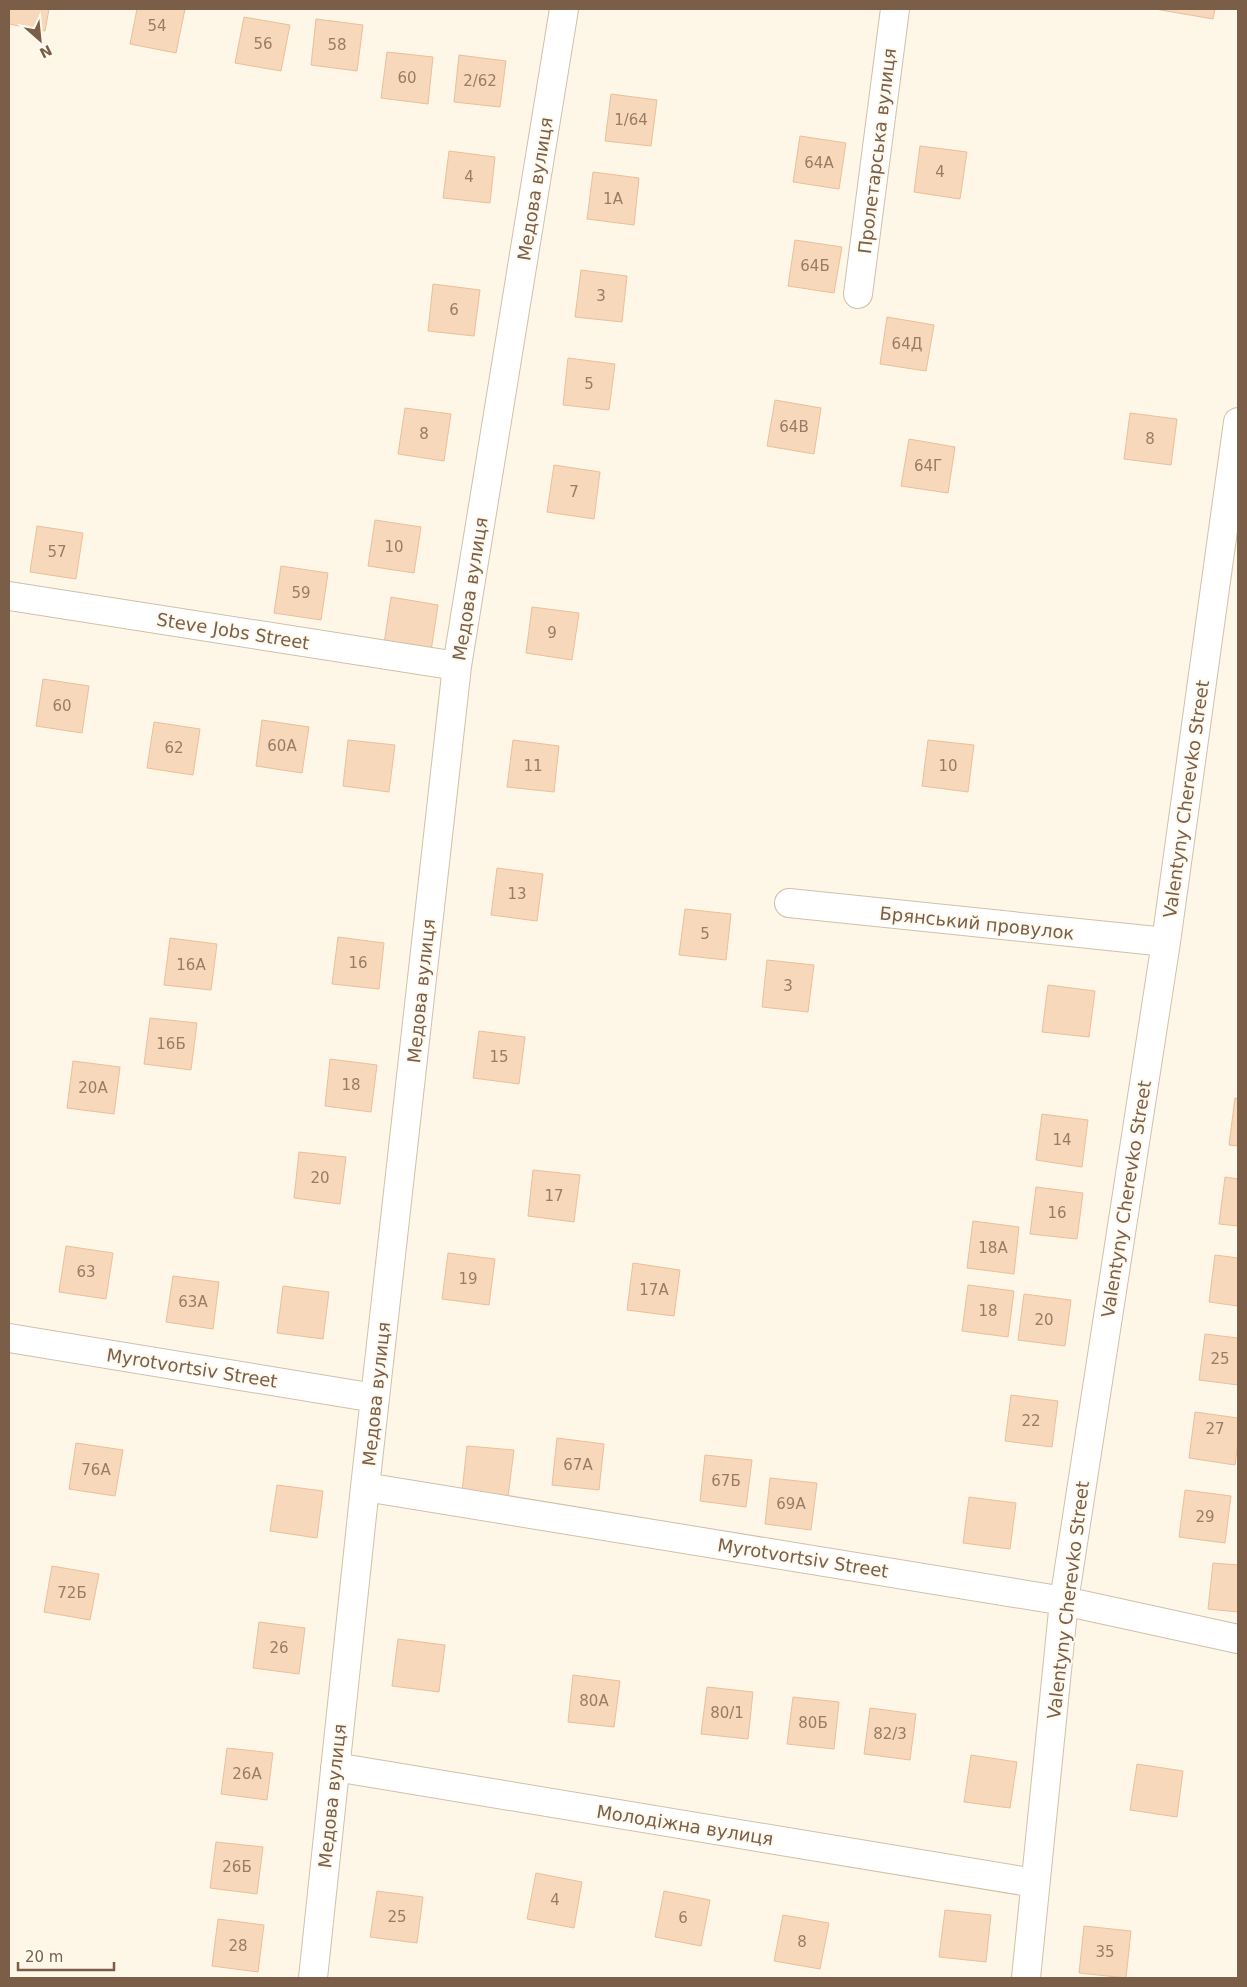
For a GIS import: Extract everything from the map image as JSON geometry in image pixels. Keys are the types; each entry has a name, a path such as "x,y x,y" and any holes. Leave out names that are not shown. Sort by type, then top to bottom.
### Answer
{"street":[{"name":"Медова вулиця","path":"313,1978 365,1486 457,666 564,9"},
{"name":"Пролетарська вулиця","path":"858,294 895,9"},
{"name":"Valentyny Cherevko Street","path":"1026,1978 1064,1601 1166,942 1238,422"},
{"name":"Steve Jobs Street","path":"9,596 457,666"},
{"name":"Брянський провулок","path":"789,903 1166,942"},
{"name":"Myrotvortsiv Street","path":"9,1338 375,1398"},
{"name":"Myrotvortsiv Street","path":"365,1486 1064,1601 1238,1639"},
{"name":"Молодіжна вулиця","path":"335,1767 1035,1883"}],"building":[{"path":"9,9 49,9 45,31 9,24"},
{"path":"137,9 185,9 176,53 130,44"},
{"path":"1155,9 1215,9 1213,19"},
{"path":"244,17 290,25 281,71 235,63"},
{"path":"316,19 363,25 357,71 311,65"},
{"path":"387,52 433,57 428,104 381,98"},
{"path":"459,55 506,61 500,107 454,102"},
{"path":"611,94 657,100 651,146 605,141"},
{"path":"800,136 846,143 839,189 793,182"},
{"path":"920,146 967,152 960,199 914,192"},
{"path":"449,151 495,157 490,203 443,198"},
{"path":"593,172 639,178 634,225 587,219"},
{"path":"795,240 842,247 834,293 788,286"},
{"path":"581,270 627,276 622,322 575,317"},
{"path":"433,284 480,290 474,336 428,331"},
{"path":"887,317 934,325 926,371 880,364"},
{"path":"568,358 615,364 609,410 563,405"},
{"path":"775,400 821,408 814,454 767,446"},
{"path":"405,408 451,414 444,461 398,454"},
{"path":"1130,413 1177,419 1171,465 1124,459"},
{"path":"909,439 955,447 948,493 901,486"},
{"path":"554,465 600,472 594,519 547,512"},
{"path":"375,520 421,527 414,573 368,566"},
{"path":"37,526 83,533 76,579 30,572"},
{"path":"281,566 328,573 321,620 274,613"},
{"path":"391,597 438,605 431,651 384,644"},
{"path":"532,607 579,613 572,660 526,653"},
{"path":"43,679 89,686 82,733 36,726"},
{"path":"262,720 309,727 302,773 256,766"},
{"path":"154,722 200,729 193,775 147,768"},
{"path":"348,740 395,745 389,792 343,786"},
{"path":"513,740 559,746 554,792 507,787"},
{"path":"928,740 974,745 968,792 922,786"},
{"path":"497,868 543,874 537,921 491,915"},
{"path":"685,909 731,914 726,960 679,955"},
{"path":"338,937 384,943 379,989 332,984"},
{"path":"170,938 217,944 211,990 164,985"},
{"path":"767,960 814,965 808,1012 762,1007"},
{"path":"1048,985 1095,991 1089,1037 1042,1032"},
{"path":"150,1018 197,1023 191,1070 144,1064"},
{"path":"479,1031 525,1037 519,1084 473,1078"},
{"path":"330,1059 377,1065 371,1112 325,1106"},
{"path":"73,1061 120,1067 114,1114 67,1108"},
{"path":"1235,1098 1238,1099 1238,1146 1229,1145"},
{"path":"1042,1114 1088,1120 1082,1167 1036,1160"},
{"path":"299,1152 346,1157 340,1204 294,1198"},
{"path":"533,1170 580,1175 574,1222 528,1216"},
{"path":"1225,1177 1238,1179 1238,1226 1219,1224"},
{"path":"1036,1187 1083,1193 1077,1239 1030,1234"},
{"path":"973,1221 1019,1227 1014,1274 967,1268"},
{"path":"66,1246 113,1253 106,1299 59,1292"},
{"path":"448,1253 495,1259 489,1305 442,1299"},
{"path":"1215,1255 1238,1258 1238,1306 1209,1302"},
{"path":"633,1263 680,1270 674,1316 627,1310"},
{"path":"173,1276 219,1282 213,1329 166,1322"},
{"path":"968,1285 1014,1291 1008,1337 962,1331"},
{"path":"283,1286 329,1292 323,1339 277,1333"},
{"path":"1024,1294 1071,1300 1065,1346 1018,1340"},
{"path":"1205,1334 1238,1338 1238,1385 1199,1380"},
{"path":"1011,1395 1058,1401 1052,1447 1005,1441"},
{"path":"1195,1412 1238,1418 1235,1465 1189,1458"},
{"path":"557,1438 604,1444 599,1490 552,1485"},
{"path":"76,1443 123,1450 115,1496 69,1489"},
{"path":"467,1446 514,1450 508,1497 462,1492"},
{"path":"705,1455 752,1460 746,1507 700,1501"},
{"path":"770,1478 817,1483 811,1530 765,1524"},
{"path":"277,1485 323,1491 317,1538 270,1531"},
{"path":"1185,1490 1231,1496 1225,1543 1179,1537"},
{"path":"969,1497 1016,1503 1010,1549 963,1543"},
{"path":"1213,1563 1238,1565 1238,1612 1208,1609"},
{"path":"52,1566 99,1574 90,1620 44,1612"},
{"path":"259,1622 305,1628 299,1674 253,1668"},
{"path":"398,1639 445,1645 439,1692 392,1686"},
{"path":"573,1675 620,1681 614,1727 568,1722"},
{"path":"707,1687 753,1692 748,1739 701,1734"},
{"path":"793,1697 839,1702 834,1749 787,1744"},
{"path":"870,1708 916,1714 910,1760 864,1754"},
{"path":"227,1748 273,1753 267,1800 221,1794"},
{"path":"971,1755 1017,1762 1010,1808 964,1802"},
{"path":"1137,1764 1183,1771 1177,1817 1130,1810"},
{"path":"216,1842 263,1847 257,1894 210,1888"},
{"path":"536,1873 582,1882 574,1928 527,1919"},
{"path":"377,1891 423,1897 417,1943 370,1937"},
{"path":"664,1891 710,1900 701,1946 655,1937"},
{"path":"945,1910 991,1915 986,1962 939,1957"},
{"path":"783,1915 829,1923 820,1969 774,1961"},
{"path":"218,1919 264,1925 258,1972 212,1966"},
{"path":"1084,1926 1131,1931 1126,1978 1079,1973"}]}
